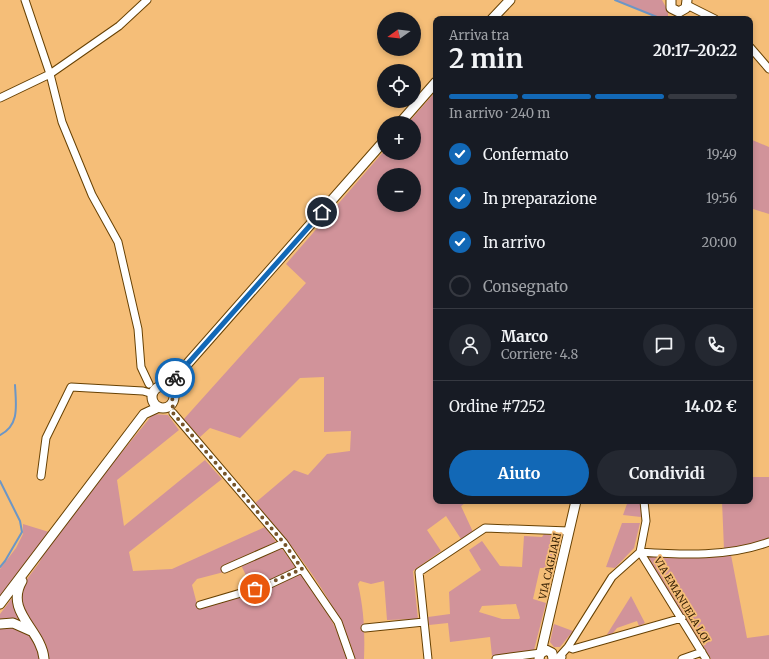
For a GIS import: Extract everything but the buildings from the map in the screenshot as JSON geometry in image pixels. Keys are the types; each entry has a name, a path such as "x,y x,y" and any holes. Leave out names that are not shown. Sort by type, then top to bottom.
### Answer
{"street":[{"path":"25,0 50,74 62,122 94,198 118,242 138,329 141,367 159,396 284,543 338,622 351,659"},
{"path":"0,98 50,74 119,26 147,0"},
{"path":"495,16 510,0"},
{"path":"677,8 701,10 710,16"},
{"path":"753,50 769,69"},
{"path":"406,116 433,85"},
{"path":"0,604 144,414 377,149"},
{"path":"41,476 46,438 71,387 143,390 159,396 172,392 174,379"},
{"name":"VIA CAGLIARI","path":"552,655 545,636 575,504"},
{"path":"552,655 612,577 640,552 646,521 644,504"},
{"path":"428,659 419,572 480,531 490,527 570,531"},
{"path":"640,552 676,554 733,551 745,550 769,542"},
{"path":"225,569 284,543"},
{"name":"VIA EMANUELA LOI","path":"640,552 704,656"},
{"path":"36,556 32,566 19,585 17,603 20,612 41,646 44,659"},
{"path":"200,605 268,585 302,569"},
{"path":"496,659 529,655 552,655 682,618"},
{"path":"365,628 424,622"},
{"path":"0,624 13,623 32,632"},
{"path":"682,659 704,656"}],"shaded area":[{"path":"615,0 662,0 668,11 668,16 654,16"},
{"path":"433,94 433,504 464,504 461,506 473,532 461,539 446,516 427,530 441,551 413,571 418,619 387,620 384,581 371,584 360,581 358,584 364,622 364,659 355,659 349,640 339,619 314,576 284,536 255,503 294,470 308,475 327,454 350,451 351,431 324,432 324,377 300,378 240,438 210,428 200,437 183,420 306,283 286,264 377,159 421,160 421,116 414,116"},
{"path":"753,140 769,147 769,214 753,209"},
{"path":"153,414 168,415 179,430 117,480 124,526 205,460 222,479 129,552 133,571 172,569 265,527 276,542 222,566 224,572 197,579 192,585 198,608 300,573 315,593 334,624 347,659 48,659 46,644 27,619 20,595 24,583 39,563 44,553 95,485"},
{"path":"753,477 769,477 769,539 745,547 724,549 722,504 753,504"},
{"path":"627,504 640,504 641,517 623,515"},
{"path":"622,523 640,523 634,548 615,568 606,567"},
{"path":"23,524 49,532 0,597 0,569 16,548 23,534"},
{"path":"544,534 559,537 560,541 555,568 540,568 533,599 546,603 534,650 492,656 490,637 450,642 448,623 429,625 428,617 450,614 449,592 481,570 469,550 482,541 500,566 522,567 524,536 542,537","holes":["516,604 520,618 502,619 479,612 482,606"]},
{"path":"281,547 296,568 252,588 241,565"},
{"path":"664,555 731,555 747,638 769,635 769,659 711,659 647,557"},
{"path":"631,596 645,623 639,626 637,621 617,628 613,633 606,636"},
{"path":"13,597 14,606 19,619 0,619 0,614"},
{"path":"554,624 573,631 560,647 554,647 550,642"},
{"path":"12,625 32,638 41,659 0,659 0,626"}],"waterway":[{"path":"615,0 655,16"},
{"path":"0,435 11,426 14,420 16,407 15,385"},
{"path":"0,481 20,521 22,532 0,567"}],"way so far":[{"path":"175,378 172,392 174,396 172,403 173,413 284,543 302,569 268,585 255,589"}],"route":[{"path":"175,378 322,212"}]}
